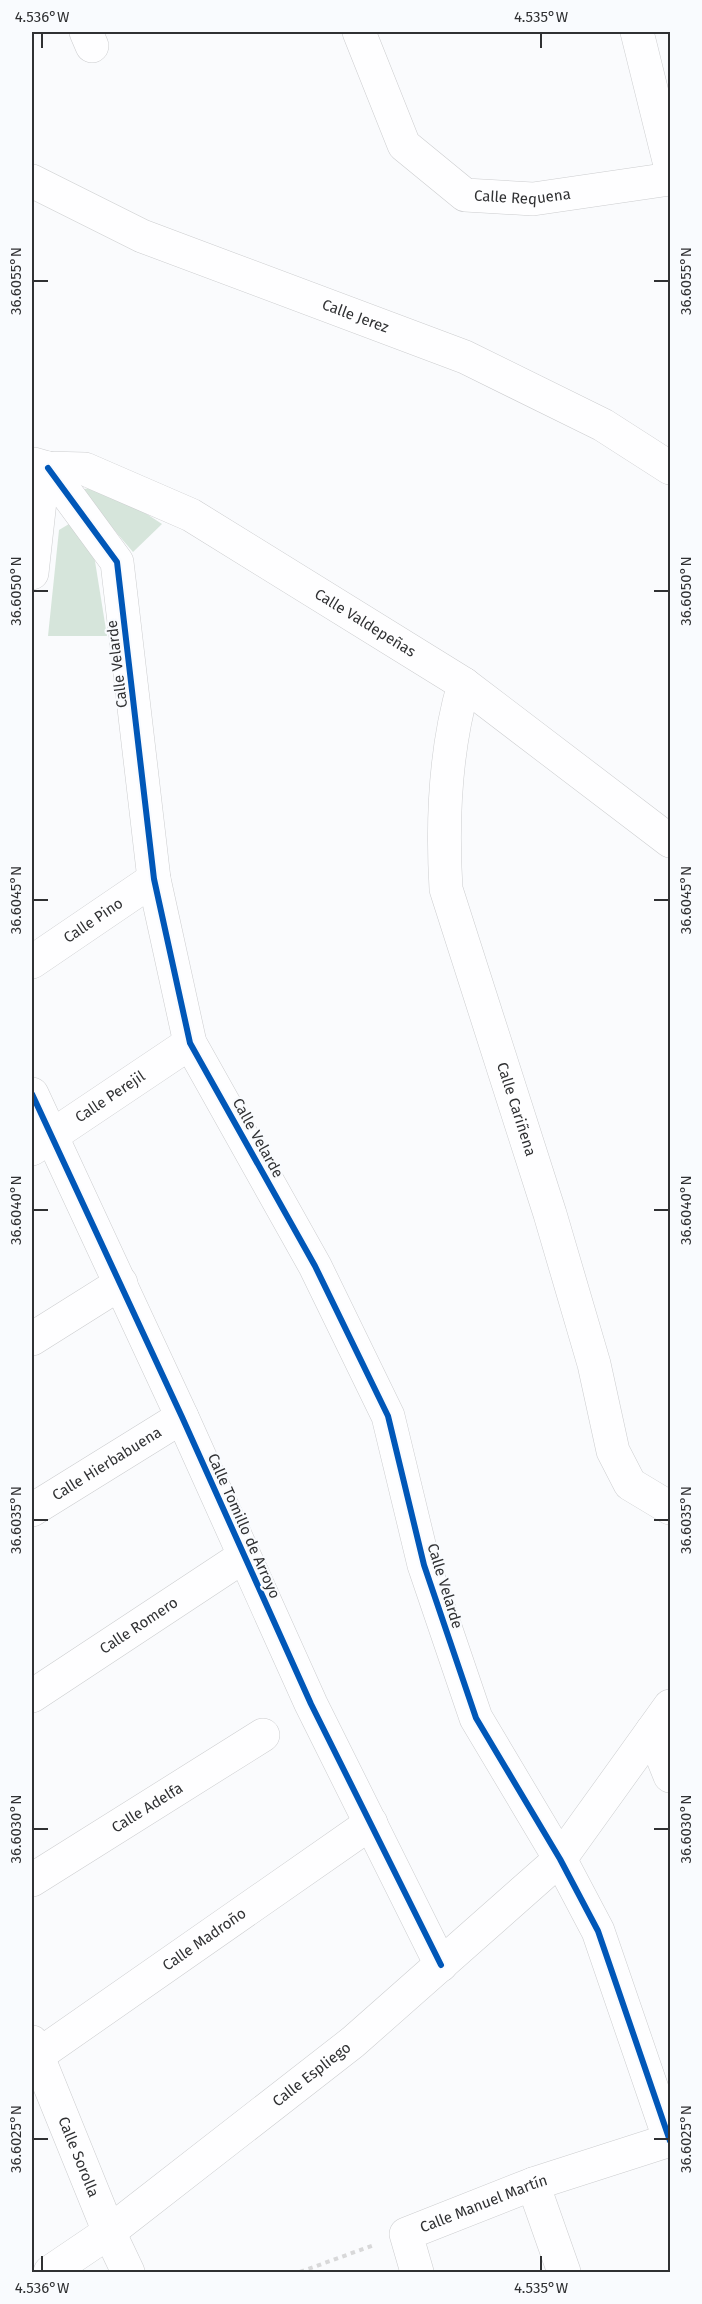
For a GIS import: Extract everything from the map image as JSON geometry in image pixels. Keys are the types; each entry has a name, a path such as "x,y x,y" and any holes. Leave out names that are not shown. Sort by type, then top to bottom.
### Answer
{"street":[{"name":"Calle Requena","path":"359,32 404,145 465,195 534,199 670,179"},
{"path":"637,32 670,165"},
{"name":"Calle Jerez","path":"32,182 142,236 465,357 603,425 670,468"},
{"path":"32,573 40,501 40,466"},
{"name":"Calle Valdepeñas","path":"40,466 85,469 191,515 464,684 670,841"},
{"name":"Calle Velarde","path":"40,466 117,562 154,879 190,1043 315,1266 388,1416 424,1566 476,1718 560,1859 598,1932 670,2140"},
{"name":"Calle Cariñena","path":"464,684 456,713 443,838 446,889 550,1214 594,1364 613,1451 630,1484 670,1508"},
{"name":"Calle Pino","path":"32,962 154,879"},
{"name":"Calle Perejil","path":"42,1142 190,1043"},
{"name":"Calle Tomillo de Arroyo","path":"32,1094 42,1142 121,1283 311,1704 441,1965"},
{"path":"32,1339 121,1283"},
{"name":"Calle Hierbabuena","path":"32,1510 182,1418"},
{"name":"Calle Romero","path":"32,1696 244,1556"},
{"path":"661,1719 670,1776"},
{"name":"Calle Espliego","path":"50,2272 109,2232 353,2042 560,1859 661,1719"},
{"name":"Calle Adelfa","path":"32,1880 263,1735"},
{"name":"Calle Madroño","path":"34,2049 371,1823"},
{"name":"Calle Sorolla","path":"34,2049 109,2232 128,2272"},
{"name":"Calle Manuel Martín","path":"406,2234 533,2184 670,2140"},
{"path":"533,2184 564,2272"},
{"path":"406,2234 417,2272"}],"shaded area":[{"path":"94,487 130,503 162,524 133,552 80,490"},
{"path":"69,524 94,555 107,636 48,636 59,530"}],"cycle path":[{"path":"48,468 117,562 154,879 190,1043 315,1266 388,1416 424,1565 476,1718 560,1859 598,1931 670,2141"},
{"path":"32,1094 182,1417 311,1704 441,1965"}]}
